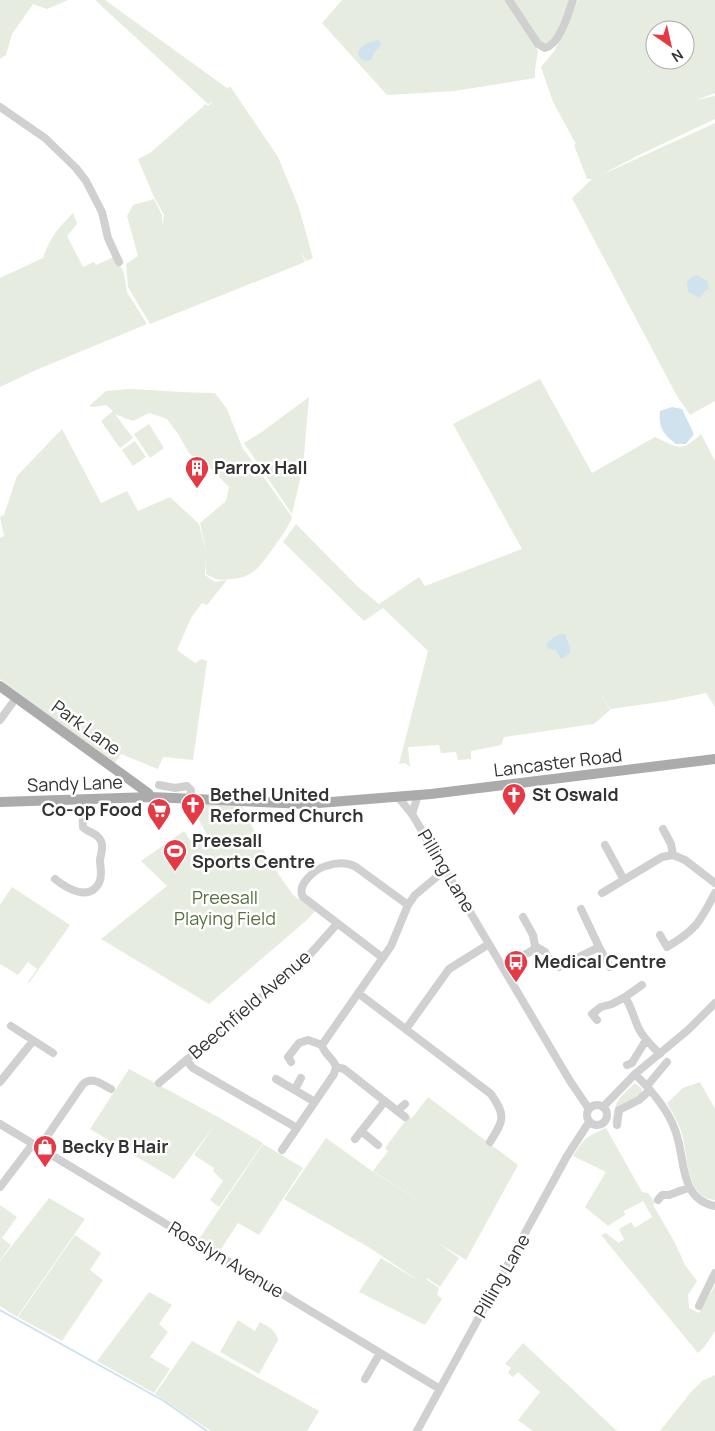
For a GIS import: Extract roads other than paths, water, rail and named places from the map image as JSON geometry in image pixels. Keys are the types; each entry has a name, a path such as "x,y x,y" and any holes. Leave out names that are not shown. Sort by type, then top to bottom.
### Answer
{"main road":[{"name":"Park Lane","path":"0,686 151,797"},
{"name":"Lancaster Road","path":"151,797 293,804 418,795 715,760"},
{"path":"129,798 130,784 132,782"},
{"name":"Sandy Lane","path":"0,802 151,797"}],"street":[{"path":"509,0 538,44 545,48 556,41 573,0"},
{"path":"0,107 45,138 76,168 86,181 102,212 108,238 119,262"},
{"path":"0,720 16,698"},
{"path":"159,785 173,788 190,787 190,798"},
{"name":"Pilling Lane","path":"412,814 418,795"},
{"name":"Pilling Lane","path":"401,796 570,1081 589,1109"},
{"path":"55,879 70,889 79,892 91,890 99,883 102,844 97,836 86,831 83,827 82,800"},
{"path":"663,829 673,855"},
{"path":"605,845 624,880"},
{"path":"602,893 662,857 673,855 684,860 715,883"},
{"path":"383,958 303,897 301,891 304,883 328,865 347,863 356,867 408,905"},
{"path":"322,1045 391,946 408,905 415,894 445,870"},
{"path":"660,935 668,949 701,920 715,893"},
{"path":"580,909 610,967"},
{"path":"503,967 533,950 535,946 533,935 524,917"},
{"name":"Beechfield Avenue","path":"159,1083 304,961 337,924"},
{"path":"406,1029 450,969 489,944"},
{"path":"535,946 544,952 552,964 559,967 599,947"},
{"path":"592,1015 601,1007 612,1004 642,985"},
{"path":"358,993 491,1094 501,1108 501,1125 490,1142"},
{"path":"625,997 646,1040 660,1054"},
{"path":"603,1107 635,1074 688,1030 715,1003"},
{"path":"11,1026 53,1053"},
{"path":"291,1062 288,1057 299,1043 308,1040 322,1045"},
{"path":"628,1066 632,1063 646,1040"},
{"path":"0,1082 33,1041"},
{"path":"282,1150 334,1074 336,1067 334,1061 323,1050 322,1045"},
{"path":"186,1060 194,1068 297,1128"},
{"path":"619,1122 619,1110 639,1100 668,1062"},
{"path":"336,1067 344,1069 405,1117"},
{"path":"635,1074 649,1088 667,1114 675,1130 688,1188 700,1200 715,1206"},
{"path":"295,1089 301,1078"},
{"path":"276,1079 315,1102"},
{"path":"0,1187 36,1147 86,1081 94,1080 111,1089"},
{"path":"355,1139 385,1101"},
{"path":"397,1111 405,1104"},
{"path":"595,1106 603,1107 606,1114 604,1122 595,1125 589,1122 587,1117 589,1109 595,1106"},
{"name":"Pilling Lane","path":"417,1431 567,1156 589,1122"},
{"name":"Rosslyn Avenue","path":"0,1124 440,1388"},
{"path":"361,1131 378,1144"},
{"path":"660,1195 669,1195 688,1188"},
{"path":"699,1300 715,1273"},
{"path":"365,1379 380,1353"}],"water":[{"path":"379,40 381,45 373,54 372,59 368,61 362,60 359,56 360,49 366,44"},
{"path":"697,275 707,281 709,288 700,298 688,292 687,282"},
{"path":"672,407 682,409 694,434 686,444 676,444 665,434 661,427 660,411"},
{"path":"561,634 565,634 570,647 570,653 563,658 560,658 556,650 548,649 546,644"}],"waterway":[{"path":"0,1310 164,1401 207,1431"}],"place":[{"name":"Parrox Hall","path":"197,489"},
{"name":"St Oswald","path":"514,816"},
{"name":"Bethel United Reformed Church","path":"193,826"},
{"name":"Co-op Food","path":"159,831"},
{"name":"Preesall Sports Centre","path":"175,872"},
{"name":"Medical Centre","path":"516,983"},
{"name":"Becky B Hair","path":"45,1168"}],"park label":[{"name":"Preesall Playing Field","path":"225,908"}]}
